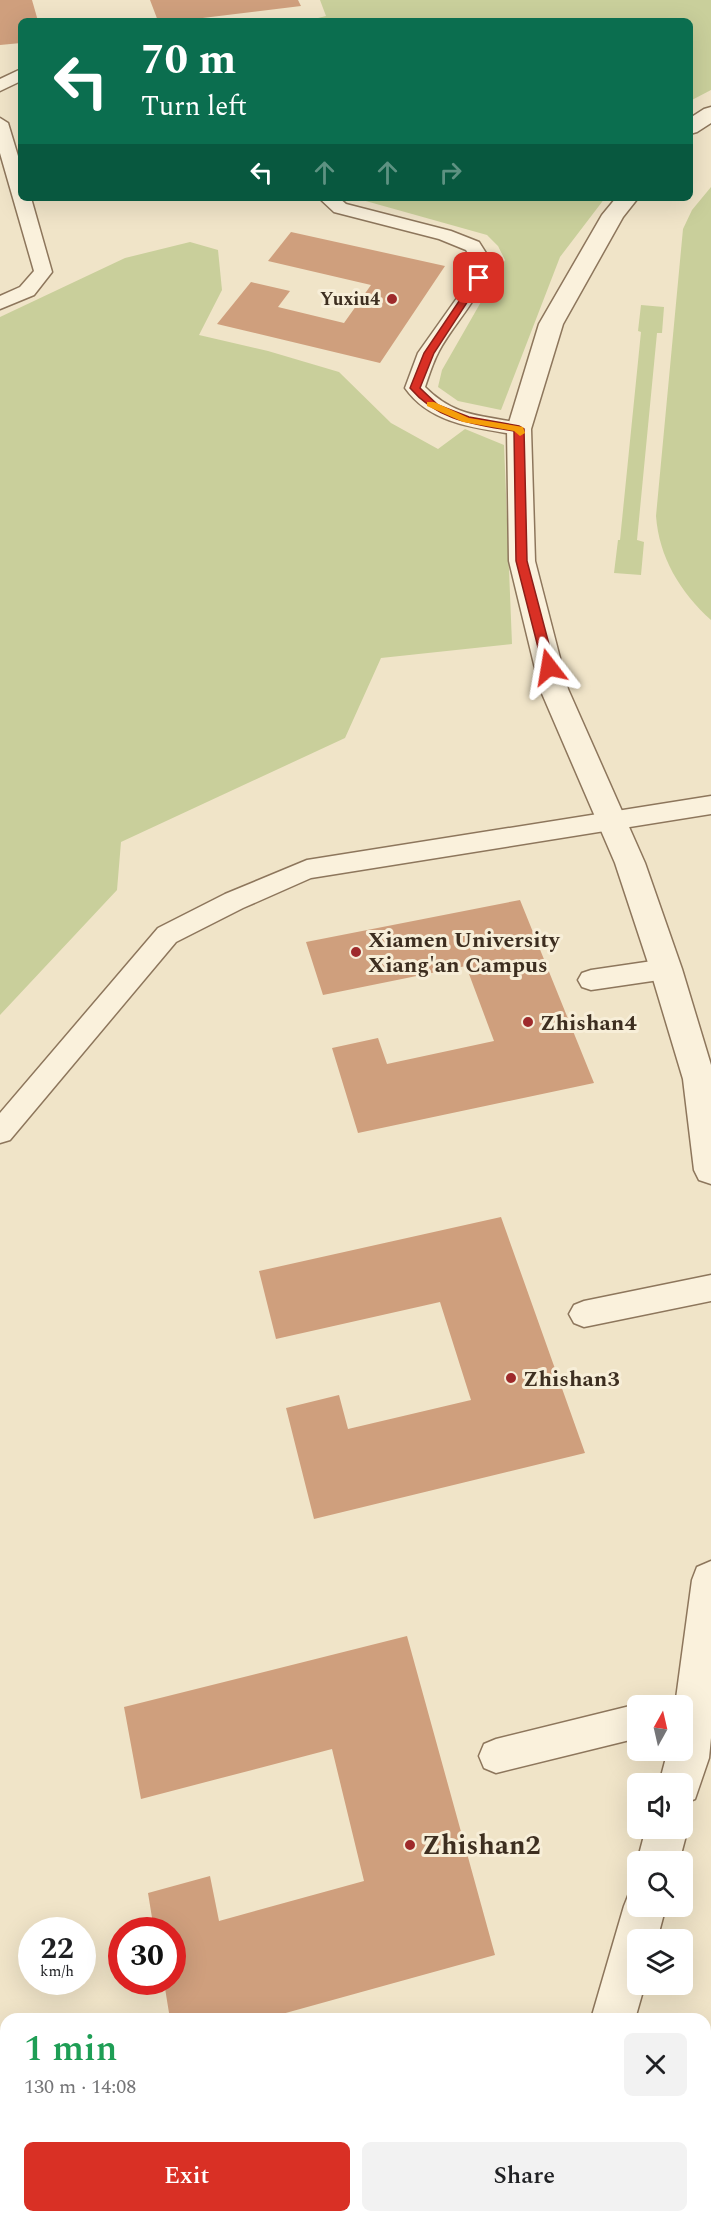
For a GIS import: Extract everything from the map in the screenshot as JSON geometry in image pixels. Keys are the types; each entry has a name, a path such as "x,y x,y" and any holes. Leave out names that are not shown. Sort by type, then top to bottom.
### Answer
{"street":[{"path":"693,126 711,113"},
{"path":"625,201 613,215 551,324 519,429 522,561 554,689 630,863 666,969 699,1079 711,1170"},
{"path":"691,1695 711,1580"},
{"path":"615,2013 642,1917"}],"lane":[{"path":"0,87 18,76"},
{"path":"0,123 18,186"},
{"path":"0,303 27,291 43,272 22,201"},
{"path":"331,201 339,208 445,235 473,246 482,261 479,278 429,353 415,388 434,407 467,420 519,429"},
{"path":"0,1132 167,935 234,901 307,869 711,805"},
{"path":"591,980 666,969"},
{"path":"585,1314 711,1288"},
{"path":"496,1756 627,1723"}],"green space":[{"path":"320,0 711,0 711,90 693,99 693,18 318,18 326,16"},
{"path":"711,187 711,620 690,598 673,573 662,546 656,516 683,229 692,210"},
{"path":"366,201 603,201 560,257 501,410 458,401 438,387 442,370 505,260 498,246 487,235"},
{"path":"190,242 218,250 222,290 199,335 268,351 339,372 391,423 438,449 465,429 504,445 512,644 381,658 345,738 121,842 117,890 0,1015 0,317 125,258"},
{"path":"641,305 664,307 662,333 657,333 637,540 644,542 641,575 614,573 618,540 620,540 641,332 638,331"}],"building":[{"path":"0,0 32,0 37,18 18,18 18,43 0,45"},
{"path":"150,0 298,0 301,6 203,18 157,18"},
{"name":"Yuxiu4","path":"291,232 445,266 380,363 217,324 251,282 290,291 278,307 344,323 371,285 268,261"},
{"name":"Zhishan4","path":"520,900 594,1083 358,1133 332,1048 378,1038 387,1064 494,1041 466,966 323,995 306,942"},
{"name":"Zhishan3","path":"501,1217 585,1453 314,1519 286,1408 339,1395 348,1429 471,1400 440,1302 276,1339 259,1271"},
{"name":"Zhishan2","path":"407,1636 495,1955 286,2013 169,2013 166,1995 186,1995 186,1917 152,1917 148,1893 210,1876 219,1921 364,1881 332,1749 141,1799 124,1707"}],"slow traffic":[{"path":"431,404 467,420 519,429 520,433"}],"place":[{"name":"Yuxiu4","path":"392,299"},
{"name":"Xiamen University Xiang'an Campus","path":"356,952"},
{"name":"Zhishan4","path":"528,1022"},
{"name":"Zhishan3","path":"511,1378"},
{"name":"Zhishan2","path":"410,1845"}],"route":[{"path":"479,278 429,353 415,388 434,407 467,420 519,429 522,561 549,667"}]}
